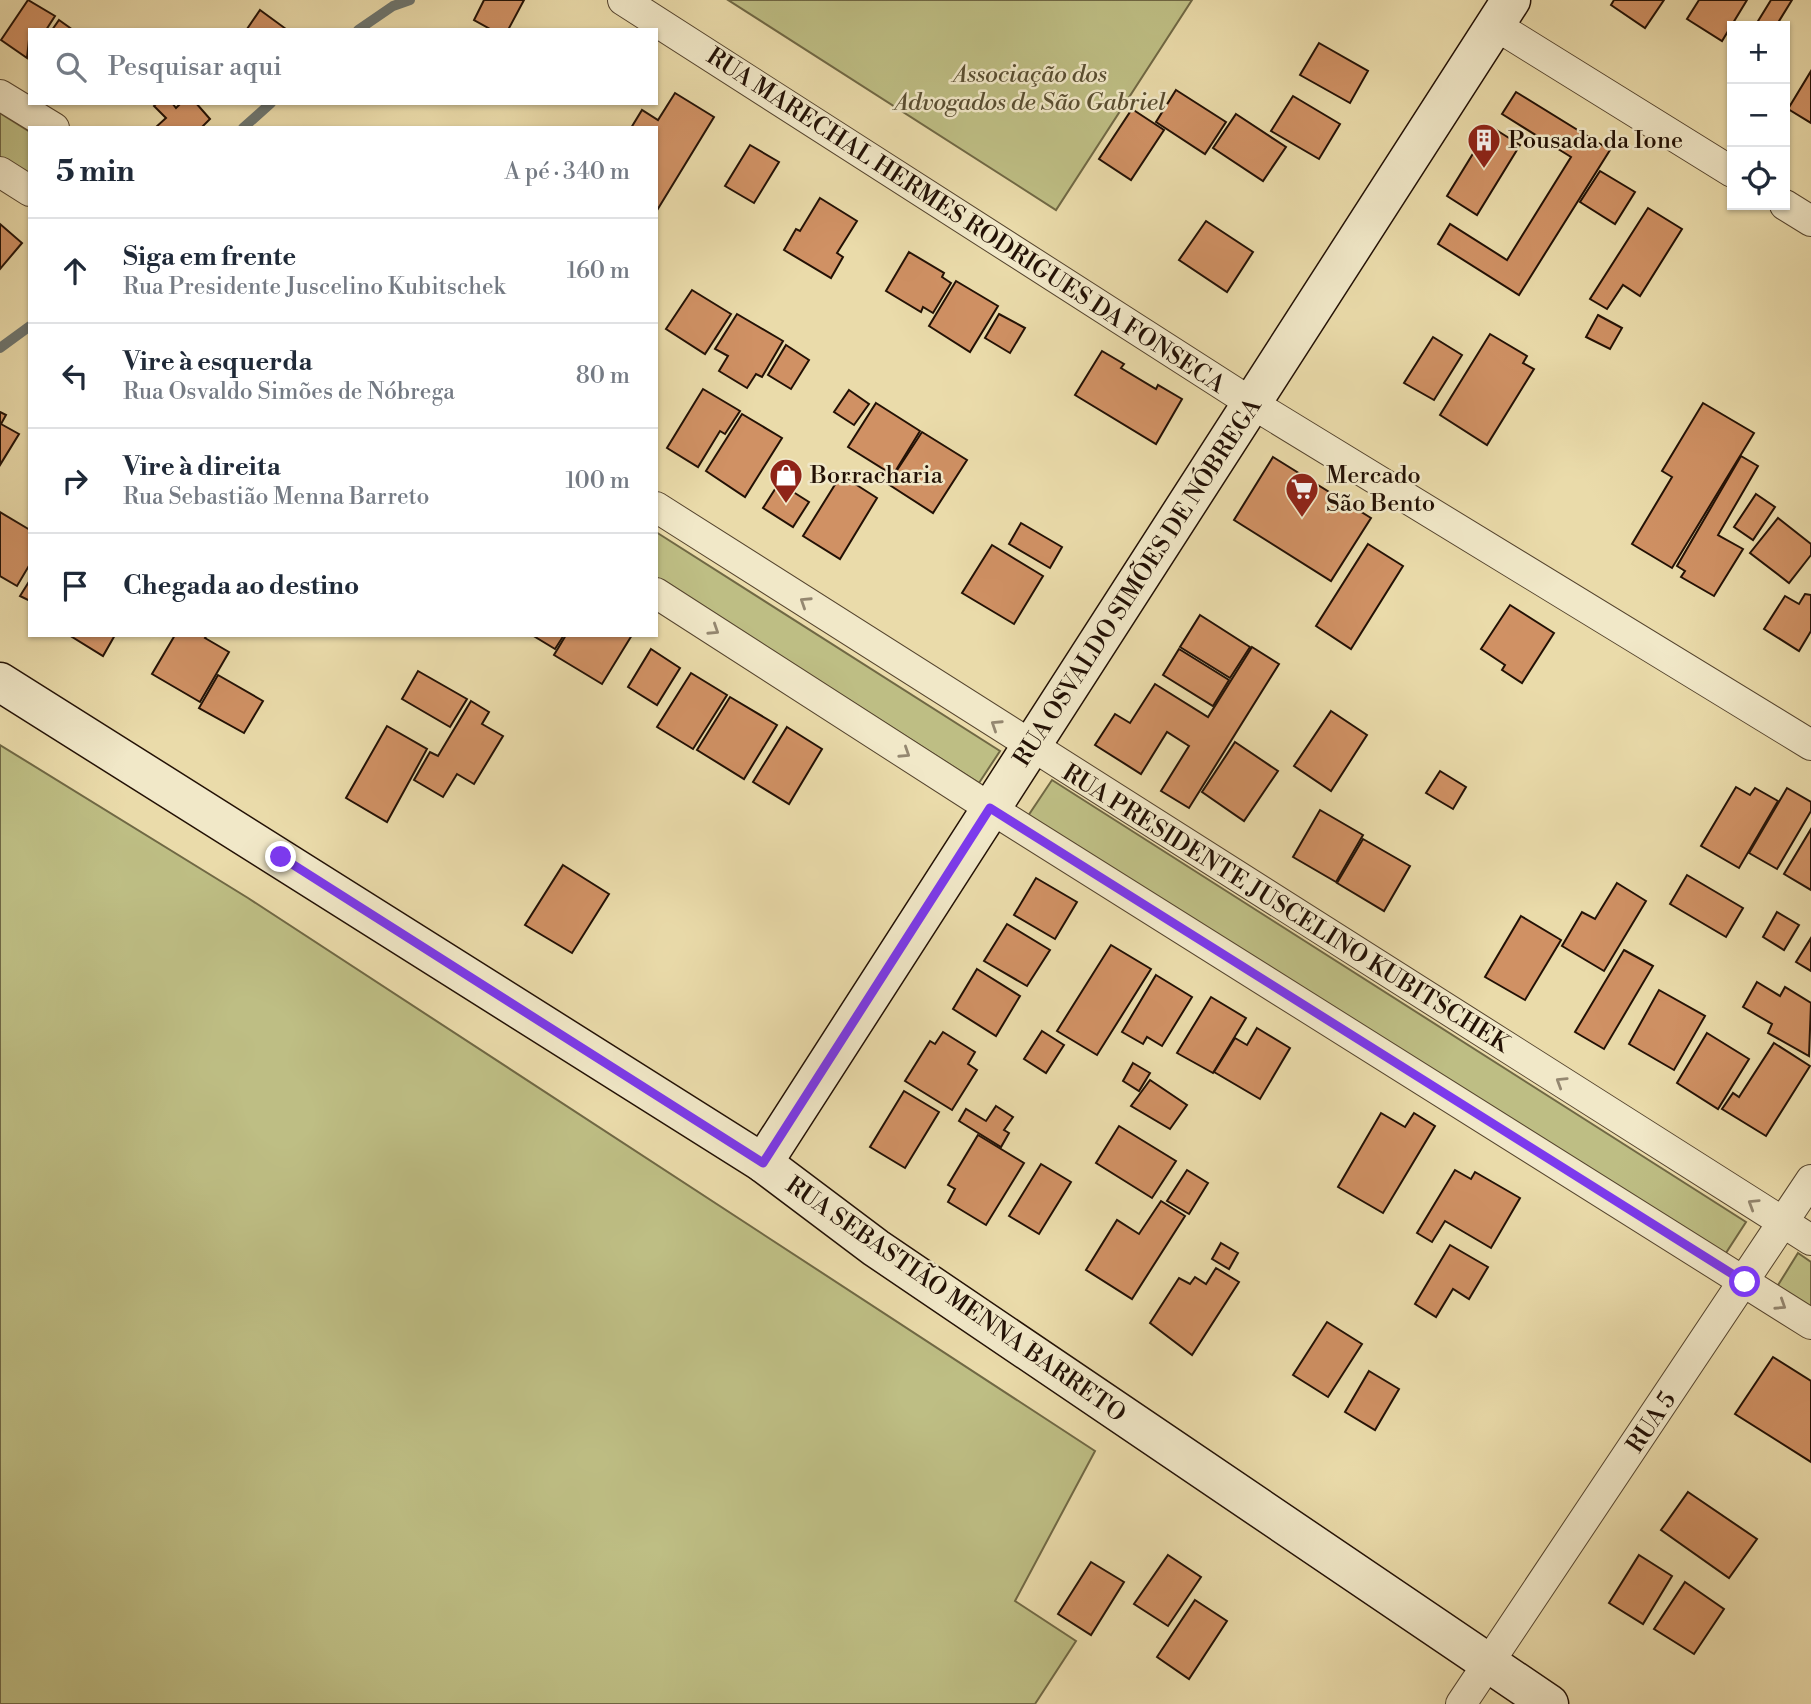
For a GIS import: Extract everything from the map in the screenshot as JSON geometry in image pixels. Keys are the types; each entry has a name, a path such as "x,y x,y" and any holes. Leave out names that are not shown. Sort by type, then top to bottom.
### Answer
{"main road":[{"name":"RUA OSVALDO SIMÕES DE NÓBREGA","path":"763,1163 1503,13"},
{"name":"RUA SEBASTIÃO MENNA BARRETO","path":"0,682 763,1163 888,1256 1549,1704"}],"street":[{"name":"RUA MARECHAL HERMES RODRIGUES DA FONSECA","path":"623,0 1253,404 1811,745"},
{"path":"1503,13 1727,169"},
{"path":"0,95 51,126"},
{"path":"0,172 28,190"},
{"path":"1790,208 1811,221"},
{"name":"RUA PRESIDENTE JUSCELINO KUBITSCHEK","path":"658,508 1811,1240"},
{"path":"658,594 990,808 1811,1324"},
{"name":"RUA 5","path":"1461,1704 1811,1180"}],"green space":[{"name":"Associação dos Advogados de São Gabriel","path":"728,0 1192,0 1056,210"},
{"path":"0,113 28,131 28,176 0,158"},
{"path":"658,533 1000,751 979,783 658,578"},
{"path":"0,745 248,898 1095,1451 1015,1601 1076,1641 1035,1704 0,1704"},
{"path":"1052,780 1746,1222 1722,1259 1028,816"},
{"path":"1798,1253 1811,1262 1811,1313 1775,1290"}],"building":[{"path":"28,0 55,16 47,28 28,28 27,58 1,40"},
{"path":"484,0 524,0 509,28 488,28 474,20"},
{"path":"1614,0 1664,0 1645,28 1611,5"},
{"path":"1699,0 1747,0 1734,21 1727,21 1727,33 1722,41 1687,19"},
{"path":"1771,0 1792,0 1779,21 1758,21"},
{"path":"260,10 285,28 248,28"},
{"path":"59,20 70,28 53,28"},
{"path":"1319,43 1368,71 1350,103 1300,75"},
{"path":"1811,71 1811,123 1790,110 1790,106"},
{"path":"1176,90 1226,122 1205,154 1156,122"},
{"path":"1516,92 1610,150 1519,295 1438,244 1450,224 1507,260 1571,157 1502,114"},
{"path":"675,93 714,117 658,209 658,126 632,126 642,110 658,120"},
{"path":"1293,96 1340,124 1319,159 1271,131"},
{"path":"174,105 176,108 179,105 198,105 210,119 203,126 157,126 166,118 154,106"},
{"path":"1132,109 1164,130 1131,180 1099,159"},
{"path":"1236,114 1286,147 1263,181 1213,148"},
{"name":"Pousada da Ione","path":"1490,126 1520,145 1477,215 1447,196"},
{"path":"750,145 779,162 754,203 725,186"},
{"path":"1600,171 1635,192 1615,224 1580,202"},
{"path":"820,198 857,221 837,253 843,257 831,278 784,250 796,229 800,231"},
{"path":"1648,208 1682,229 1640,296 1623,285 1607,309 1590,299"},
{"path":"1206,221 1253,252 1227,292 1179,260"},
{"path":"0,224 22,243 0,269"},
{"path":"909,252 944,273 942,277 951,283 933,313 923,307 921,312 886,291"},
{"path":"956,281 998,306 970,352 929,326"},
{"path":"692,290 731,314 705,354 666,329"},
{"path":"737,314 783,341 762,377 756,374 747,388 719,371 728,356 715,349"},
{"path":"999,314 1025,328 1010,353 985,338"},
{"path":"1598,315 1622,328 1610,349 1586,337"},
{"path":"1490,334 1527,356 1523,363 1534,369 1487,445 1440,415"},
{"path":"1433,337 1462,355 1434,400 1404,383"},
{"path":"786,345 809,360 791,389 768,375"},
{"path":"1102,351 1124,364 1121,368 1156,389 1158,385 1182,399 1156,444 1075,395"},
{"path":"703,389 740,411 725,434 720,431 698,467 667,448"},
{"path":"849,390 869,404 854,425 834,412"},
{"path":"876,403 920,431 893,475 848,447"},
{"path":"1703,403 1754,433 1672,568 1632,544 1672,477 1662,471"},
{"path":"0,412 6,415 1,424 19,434 0,465"},
{"path":"742,414 782,438 745,497 706,471"},
{"path":"922,432 967,460 933,513 888,484"},
{"path":"1741,456 1758,466 1718,535 1743,549 1714,596 1681,577 1685,571 1677,566"},
{"name":"Mercado São Bento","path":"1273,457 1371,518 1331,581 1234,520"},
{"path":"841,475 877,498 840,559 803,536"},
{"name":"Borracharia","path":"779,483 809,502 793,527 763,508"},
{"path":"1756,494 1775,507 1753,540 1734,527"},
{"path":"0,512 28,529 28,567 17,586 0,576"},
{"path":"1778,518 1811,544 1811,555 1789,583 1750,553"},
{"path":"1021,523 1062,547 1050,568 1009,544"},
{"path":"1368,544 1403,566 1351,649 1316,626"},
{"path":"992,545 1043,576 1014,624 962,593"},
{"path":"28,583 28,600 20,596"},
{"path":"1805,594 1811,595 1811,631 1799,651 1764,629 1785,596 1799,604"},
{"path":"1510,605 1554,633 1522,683 1502,670 1505,665 1481,649"},
{"path":"1200,615 1250,647 1230,678 1180,647"},
{"path":"72,637 114,637 103,656"},
{"path":"174,637 206,637 229,652 200,702 152,674"},
{"path":"535,637 563,637 555,649"},
{"path":"565,637 631,637 602,684 554,655"},
{"path":"1252,647 1279,664 1189,808 1161,791 1189,746 1167,732 1141,774 1095,745 1115,714 1130,723 1155,684 1208,717"},
{"path":"651,649 680,668 657,705 628,687"},
{"path":"1179,649 1229,680 1213,706 1163,675"},
{"path":"418,671 467,699 450,727 402,699"},
{"path":"691,673 727,695 693,749 657,727"},
{"path":"218,675 263,701 244,733 199,708"},
{"path":"730,697 777,725 744,779 697,750"},
{"path":"471,701 489,712 482,724 503,736 474,784 457,774 443,797 414,780 430,752 438,756"},
{"path":"1331,711 1367,735 1331,791 1294,766"},
{"path":"387,726 427,749 387,822 346,798"},
{"path":"787,727 822,749 789,804 753,782"},
{"path":"1235,742 1278,771 1244,821 1202,792"},
{"path":"1440,771 1466,787 1453,809 1426,793"},
{"path":"1736,787 1750,795 1755,788 1778,801 1739,868 1701,846"},
{"path":"1787,788 1811,802 1811,811 1777,869 1749,853"},
{"path":"1320,810 1363,835 1336,882 1293,857"},
{"path":"1811,829 1811,890 1784,874"},
{"path":"1363,839 1410,866 1384,911 1337,883"},
{"path":"563,865 609,894 572,953 525,925"},
{"path":"1687,875 1743,908 1726,937 1670,904"},
{"path":"1036,878 1077,902 1055,939 1014,915"},
{"path":"1617,883 1646,901 1604,971 1562,946 1582,912 1595,919"},
{"path":"1777,912 1799,925 1784,950 1763,937"},
{"path":"1521,916 1561,940 1525,1000 1485,977"},
{"path":"1007,924 1050,950 1027,986 984,961"},
{"path":"1811,938 1811,971 1796,962"},
{"path":"1111,945 1151,969 1097,1055 1057,1031"},
{"path":"1624,950 1653,966 1604,1049 1575,1032"},
{"path":"977,969 1020,996 996,1036 953,1009"},
{"path":"1156,975 1192,997 1162,1046 1147,1037 1143,1044 1122,1032"},
{"path":"1757,982 1780,996 1785,987 1811,1003 1809,1056 1768,1033 1772,1024 1743,1007"},
{"path":"1659,990 1705,1016 1674,1070 1629,1044"},
{"path":"1211,997 1246,1018 1213,1073 1177,1053"},
{"path":"1257,1028 1290,1048 1260,1099 1214,1072 1235,1038 1247,1045"},
{"path":"1042,1031 1064,1045 1046,1073 1024,1059"},
{"path":"943,1032 975,1052 968,1064 977,1070 952,1110 905,1081 930,1041 935,1044"},
{"path":"1707,1033 1749,1059 1718,1109 1677,1083"},
{"path":"1774,1043 1810,1066 1766,1136 1722,1109 1733,1093 1739,1097"},
{"path":"1133,1063 1150,1073 1139,1091 1123,1081"},
{"path":"1150,1080 1187,1105 1170,1129 1131,1106"},
{"path":"904,1091 939,1112 905,1168 870,1147"},
{"path":"996,1106 1013,1117 1004,1130 1009,1133 1001,1147 959,1121 966,1109 986,1121"},
{"path":"1381,1113 1405,1127 1414,1113 1435,1126 1383,1213 1338,1187"},
{"path":"1119,1126 1176,1161 1152,1198 1096,1163"},
{"path":"978,1135 1024,1163 986,1225 948,1202 955,1189 948,1185"},
{"path":"1041,1164 1071,1182 1039,1234 1009,1216"},
{"path":"1187,1170 1208,1183 1189,1214 1167,1201"},
{"path":"1455,1170 1471,1179 1475,1172 1520,1198 1491,1248 1445,1221 1432,1242 1417,1233"},
{"path":"1161,1201 1185,1216 1132,1299 1086,1270 1117,1220 1139,1234"},
{"path":"1221,1243 1238,1253 1229,1269 1212,1259"},
{"path":"1450,1245 1488,1267 1469,1299 1453,1289 1436,1317 1415,1304"},
{"path":"1216,1268 1239,1282 1192,1355 1150,1323 1179,1278 1190,1284 1195,1277 1206,1284"},
{"path":"1327,1322 1362,1344 1328,1397 1293,1375"},
{"path":"1773,1357 1811,1381 1811,1462 1735,1414"},
{"path":"1369,1371 1399,1389 1375,1430 1345,1412"},
{"path":"1688,1492 1757,1539 1729,1578 1661,1530"},
{"path":"1168,1555 1201,1577 1168,1626 1134,1604"},
{"path":"1639,1555 1672,1576 1643,1624 1609,1603"},
{"path":"1091,1562 1124,1582 1091,1635 1058,1614"},
{"path":"1685,1582 1724,1609 1694,1654 1654,1629"},
{"path":"1195,1600 1227,1621 1189,1679 1157,1657"}],"waterway":[{"path":"361,28 393,6 410,0"},
{"path":"245,126 269,105"},
{"path":"0,348 28,327"}],"place":[{"name":"Pousada da Ione","path":"1484,170"},
{"name":"Borracharia","path":"786,505"},
{"name":"Mercado São Bento","path":"1302,519"}],"route":[{"path":"281,857 763,1163 990,808 1745,1282"}]}
